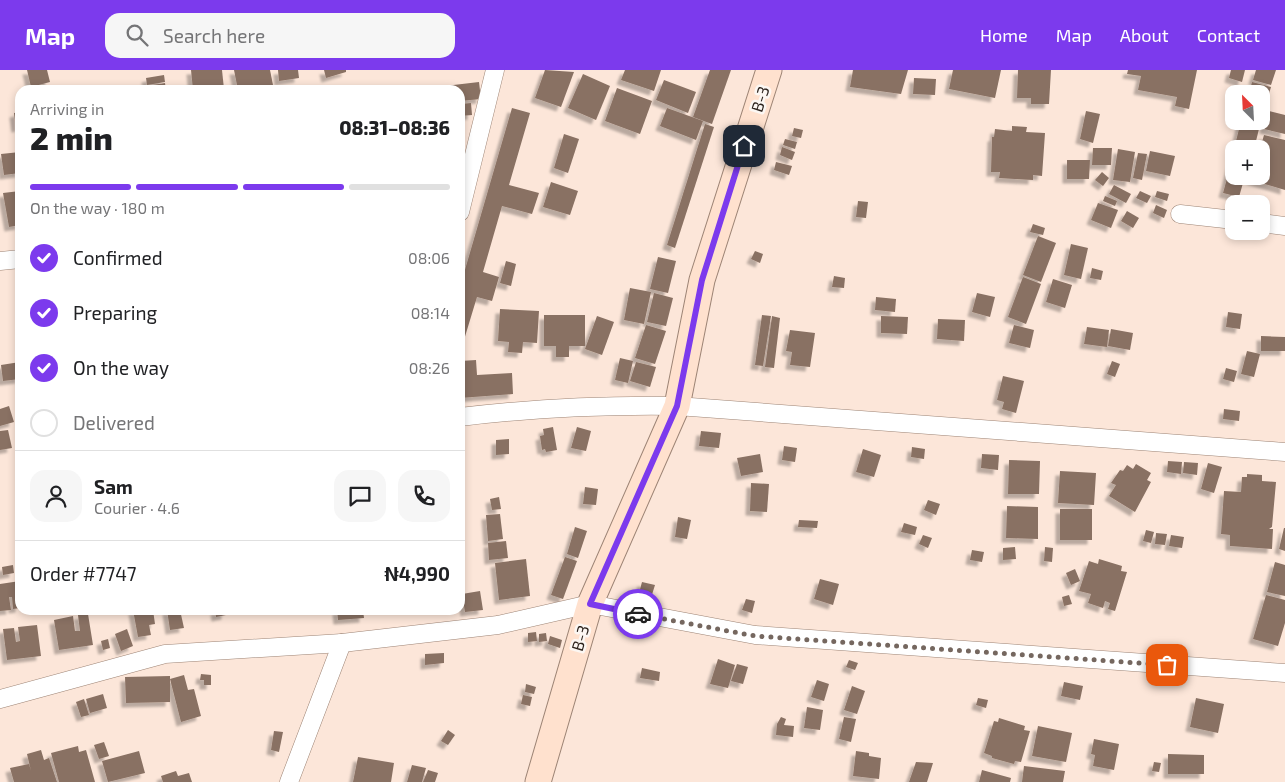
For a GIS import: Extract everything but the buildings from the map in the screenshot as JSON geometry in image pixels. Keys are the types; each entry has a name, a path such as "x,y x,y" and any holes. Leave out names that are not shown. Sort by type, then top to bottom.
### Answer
{"main road":[{"name":"B-3","path":"538,782 590,604 677,406 702,280 769,70"}],"street":[{"path":"465,192 495,70"},
{"path":"1180,214 1225,219"},
{"path":"1270,224 1285,226"},
{"path":"0,261 15,260"},
{"path":"465,415 536,408 603,405 677,406 1285,452"},
{"path":"0,699 165,654 342,643 498,625 590,604 755,636 1285,673"},
{"path":"289,782 342,643"}],"way so far":[{"path":"638,614 755,636 1167,665"}],"route":[{"path":"638,614 590,604 677,406 702,280 744,146"}]}
